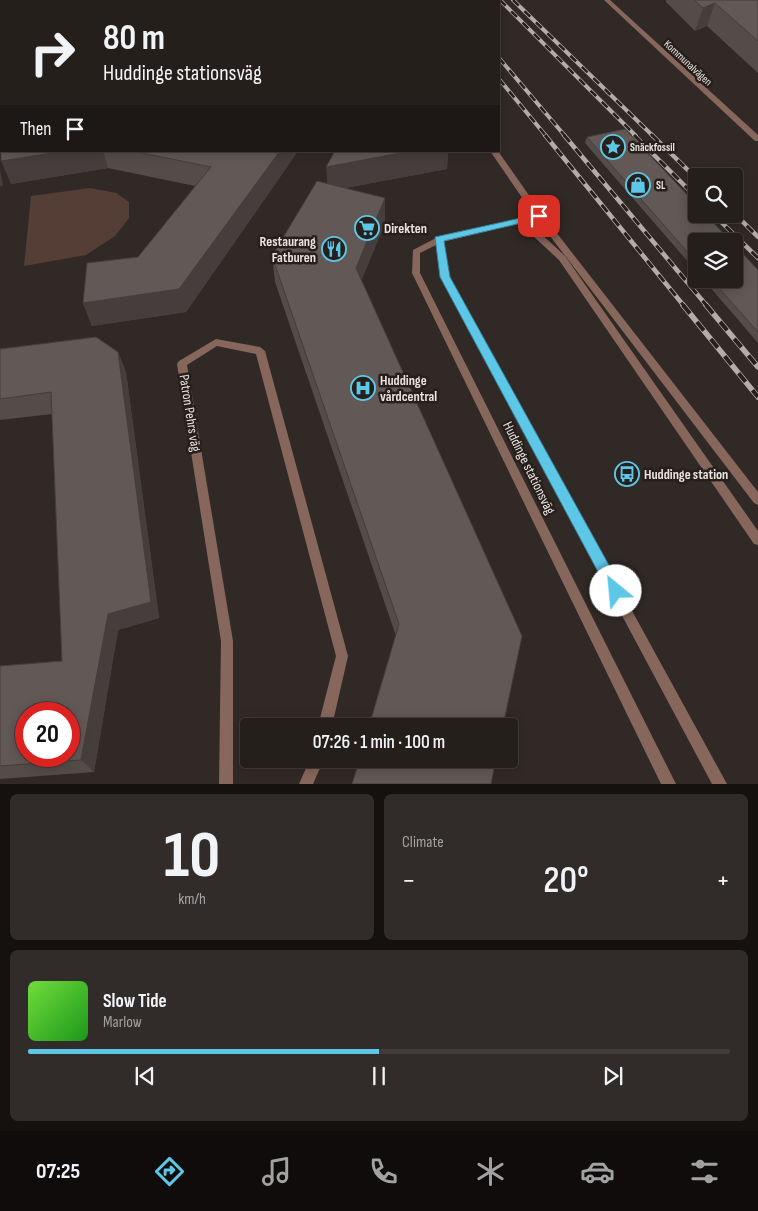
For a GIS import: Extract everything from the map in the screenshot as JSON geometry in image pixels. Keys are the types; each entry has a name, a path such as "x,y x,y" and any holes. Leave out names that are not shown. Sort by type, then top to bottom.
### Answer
{"street":[{"name":"Kommunalvägen","path":"607,0 758,139"},
{"path":"495,152 539,216 758,500"},
{"name":"Huddinge stationsväg","path":"539,216 438,240 416,252 416,273 669,784"},
{"path":"521,220 562,258 758,540"},
{"path":"438,240 445,277 720,784"},
{"name":"Patron Pehrs väg","path":"226,784 227,641 182,364 216,342 260,351 342,656 327,718"},
{"path":"306,784 313,768"}],"shaded area":[{"path":"90,188 116,193 129,202 129,218 115,236 86,255 24,266 31,196"}],"building":[{"path":"694,0 758,0 758,41 715,3 703,8"},
{"path":"625,129 688,196 688,223 714,223 723,233 688,233 688,253 587,137"},
{"path":"1,152 58,152 1,161"},
{"path":"137,152 279,152 179,289 83,303 87,263 138,257 211,167"},
{"path":"334,152 406,152 326,167"},
{"path":"317,181 385,198 356,268 522,636 505,718 371,718 399,624 272,256"},
{"path":"743,254 758,270 758,332 719,288 743,288"},
{"path":"96,337 118,352 151,602 108,614 81,760 80,702 15,702 15,765 0,766 0,666 62,661 51,392 0,399 0,349"},
{"path":"357,768 494,768 491,784 352,784"}],"railway":[{"path":"500,0 636,136"},
{"path":"513,0 653,136"},
{"path":"500,59 565,136"},
{"path":"500,80 546,136"},
{"path":"545,135 684,306"},
{"path":"564,135 707,306"},
{"path":"634,135 688,189"},
{"path":"652,135 688,170"},
{"path":"743,222 758,237"},
{"path":"722,223 758,258"},
{"path":"683,305 758,397"},
{"path":"706,305 758,367"}],"place":[{"name":"Snäckfossil","path":"613,147"},
{"name":"SL","path":"638,185"},
{"name":"Direkten","path":"367,228"},
{"name":"Restaurang Fatburen","path":"334,249"},
{"name":"Huddinge vårdcentral","path":"363,388"},
{"name":"Huddinge station","path":"627,474"}],"route":[{"path":"539,216 438,240 445,277 616,591"}]}
